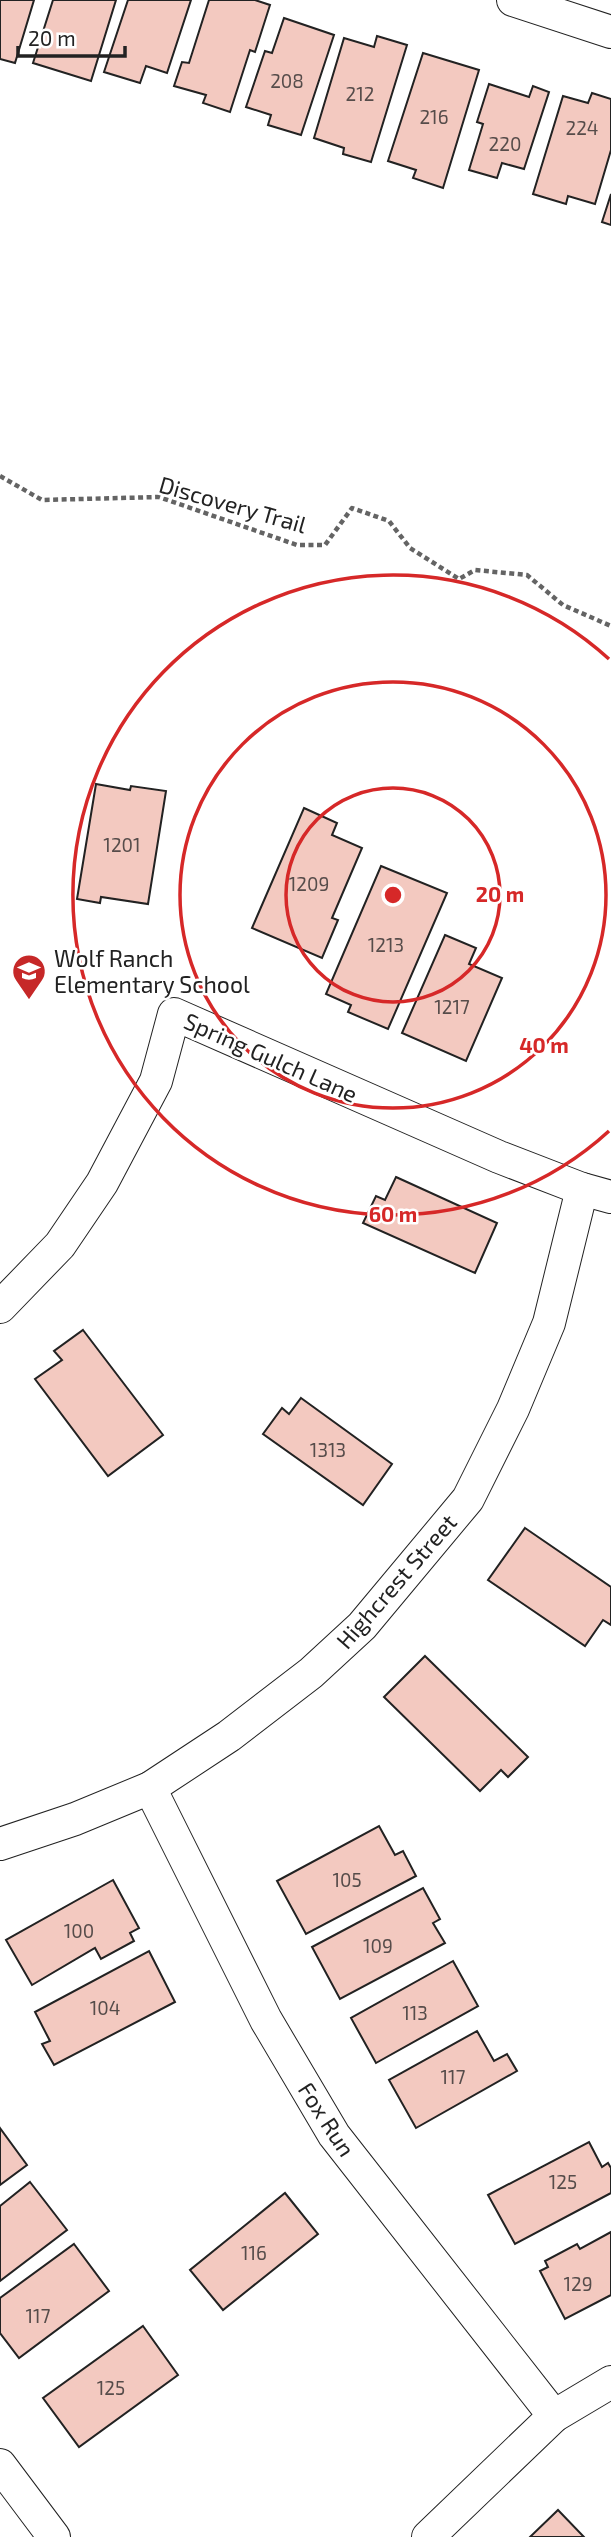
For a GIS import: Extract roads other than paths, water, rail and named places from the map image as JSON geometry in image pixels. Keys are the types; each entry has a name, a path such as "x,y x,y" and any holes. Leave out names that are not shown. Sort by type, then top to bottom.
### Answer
{"street":[{"path":"513,0 611,32"},
{"name":"Spring Gulch Lane","path":"0,1307 60,1245 102,1183 156,1081 174,1014 499,1157 596,1193"},
{"name":"Highcrest Street","path":"0,1844 75,1819 150,1788 229,1736 311,1673 362,1626 468,1499 513,1409 549,1323 596,1193"},
{"name":"Fox Run","path":"150,1788 266,2020 334,2135 554,2416"},
{"path":"428,2537 554,2416 611,2382"},
{"path":"0,2465 54,2537"}],"place":[{"name":"Wolf Ranch Elementary School","path":"29,1001"}]}
